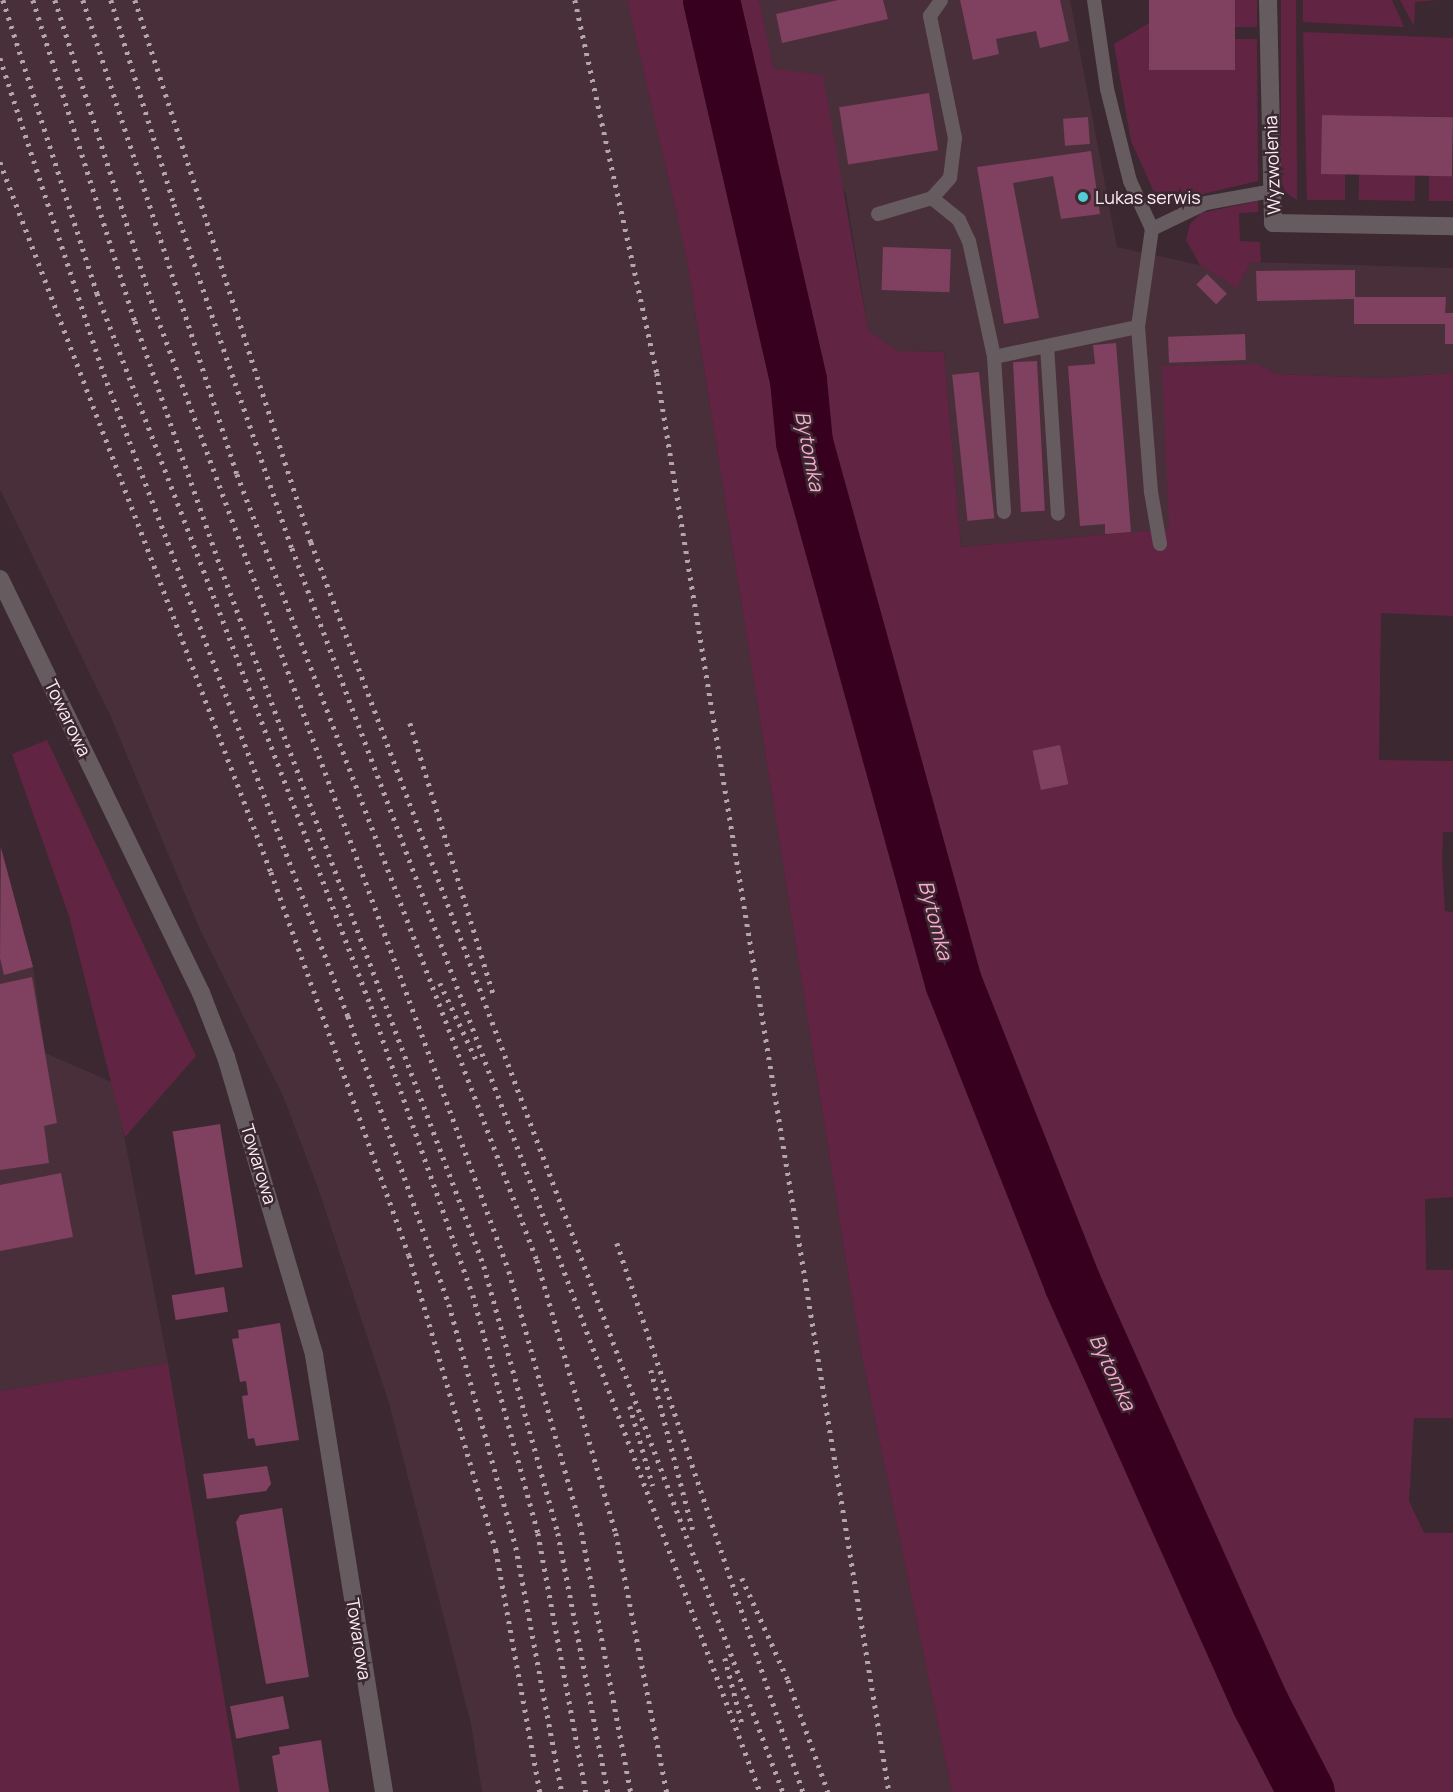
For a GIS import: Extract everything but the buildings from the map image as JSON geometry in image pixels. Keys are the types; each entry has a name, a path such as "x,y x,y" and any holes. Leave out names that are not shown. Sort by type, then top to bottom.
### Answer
{"street":[{"name":"Wyzwolenia","path":"1268,0 1273,223 1453,226"},
{"name":"Towarowa","path":"0,579 201,993 230,1068 314,1355 384,1792"}],"lane":[{"path":"878,214 932,198 950,178 955,138 930,16 941,0"},
{"path":"1094,0 1109,100 1130,181 1152,229 1138,327 1151,492 1160,544"},
{"path":"1152,229 1206,203 1272,191"},
{"path":"932,198 959,220 969,241 994,357 1004,512"},
{"path":"994,357 1138,327"},
{"path":"1047,346 1058,514"}],"shaded area":[{"path":"0,0 627,0 686,255 859,1342 952,1792 482,1792 471,1724 389,1403 317,1185 283,1096 198,925 110,715 0,489"},
{"path":"627,0 759,0 774,69 823,75 868,330 897,351 944,352 961,547 1169,529 1162,366 1258,364 1276,374 1379,378 1453,373 1453,616 1381,613 1379,760 1453,761 1453,832 1443,832 1442,861 1445,911 1453,912 1453,1197 1425,1199 1426,1270 1453,1270 1453,1418 1414,1418 1409,1501 1424,1533 1453,1533 1453,1792 952,1792 859,1342 686,255"},
{"path":"759,0 1070,0 1117,247 1200,265 1237,287 1251,262 1453,268 1453,373 1379,378 1276,374 1258,364 1169,529 961,547 944,352 897,351 868,330 846,194 774,69"},
{"path":"1235,0 1257,0 1257,27 1235,27"},
{"path":"1281,0 1296,0 1297,200 1285,192 1281,179"},
{"path":"1303,0 1392,0 1404,27 1303,22"},
{"path":"1400,0 1438,0 1415,2 1414,26"},
{"path":"1149,23 1149,70 1234,69 1234,39 1257,39 1258,181 1173,201 1153,190 1131,141 1114,44"},
{"path":"1303,32 1453,38 1453,117 1322,115 1322,174 1345,174 1345,200 1307,200"},
{"path":"1359,174 1415,175 1415,201 1359,200"},
{"path":"1429,175 1453,175 1453,201 1429,201"},
{"path":"1258,201 1258,212 1239,213 1240,241 1260,242 1261,262 1251,262 1237,288 1200,265 1186,240 1190,224 1201,213"},
{"path":"47,740 196,1056 125,1137 69,916 12,754"},
{"path":"0,845 33,967 45,1053 114,1083 168,1363 0,1391"},
{"path":"168,1363 240,1792 0,1792 0,1391"}],"waterway":[{"name":"Bytomka","path":"711,0 798,380 804,442 953,982 1072,1283 1260,1703 1306,1792"}],"railway":[{"path":"3,0 97,293 371,1006 473,1295 538,1533 586,1792"},
{"path":"33,0 135,321 224,576 484,1266 558,1533 608,1792"},
{"path":"55,0 154,308 509,1271 580,1523 631,1792"},
{"path":"83,0 237,474 537,1260 616,1533 667,1792"},
{"path":"111,0 174,204 292,548 760,1792"},
{"path":"135,0 311,542 783,1792"},
{"path":"575,0 657,373 889,1792"},
{"path":"0,58 104,374 348,1016 449,1304 516,1547 562,1792"},
{"path":"0,162 271,872 409,1255 496,1550 540,1792"},
{"path":"410,723 494,996"},
{"path":"440,983 476,1059"},
{"path":"617,1243 803,1792"},
{"path":"651,1370 693,1530"},
{"path":"630,1406 653,1486"},
{"path":"742,1578 788,1680 828,1792"},
{"path":"725,1658 743,1727"}],"place":[{"name":"Lukas serwis","path":"1083,197"}]}
